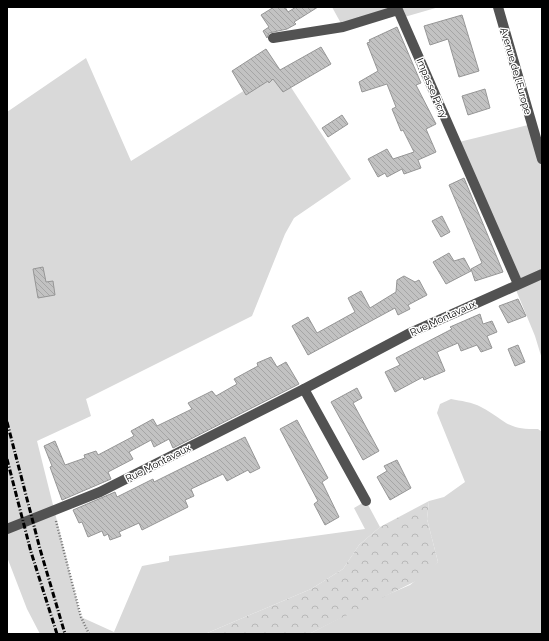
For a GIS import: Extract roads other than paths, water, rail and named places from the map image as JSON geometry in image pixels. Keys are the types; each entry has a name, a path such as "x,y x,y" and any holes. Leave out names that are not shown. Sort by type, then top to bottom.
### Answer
{"street":[{"name":"Avenue de l'Europe","path":"498,7 542,159"},
{"name":"Impasse Picry","path":"273,38 343,27 398,10 518,284"},
{"name":"Rue Montavaux","path":"7,529 54,511 131,477 412,332 542,274"},
{"path":"304,389 366,501"}],"railway":[{"path":"7,422 40,549 65,634"},
{"path":"7,459 31,552 57,634"}]}
